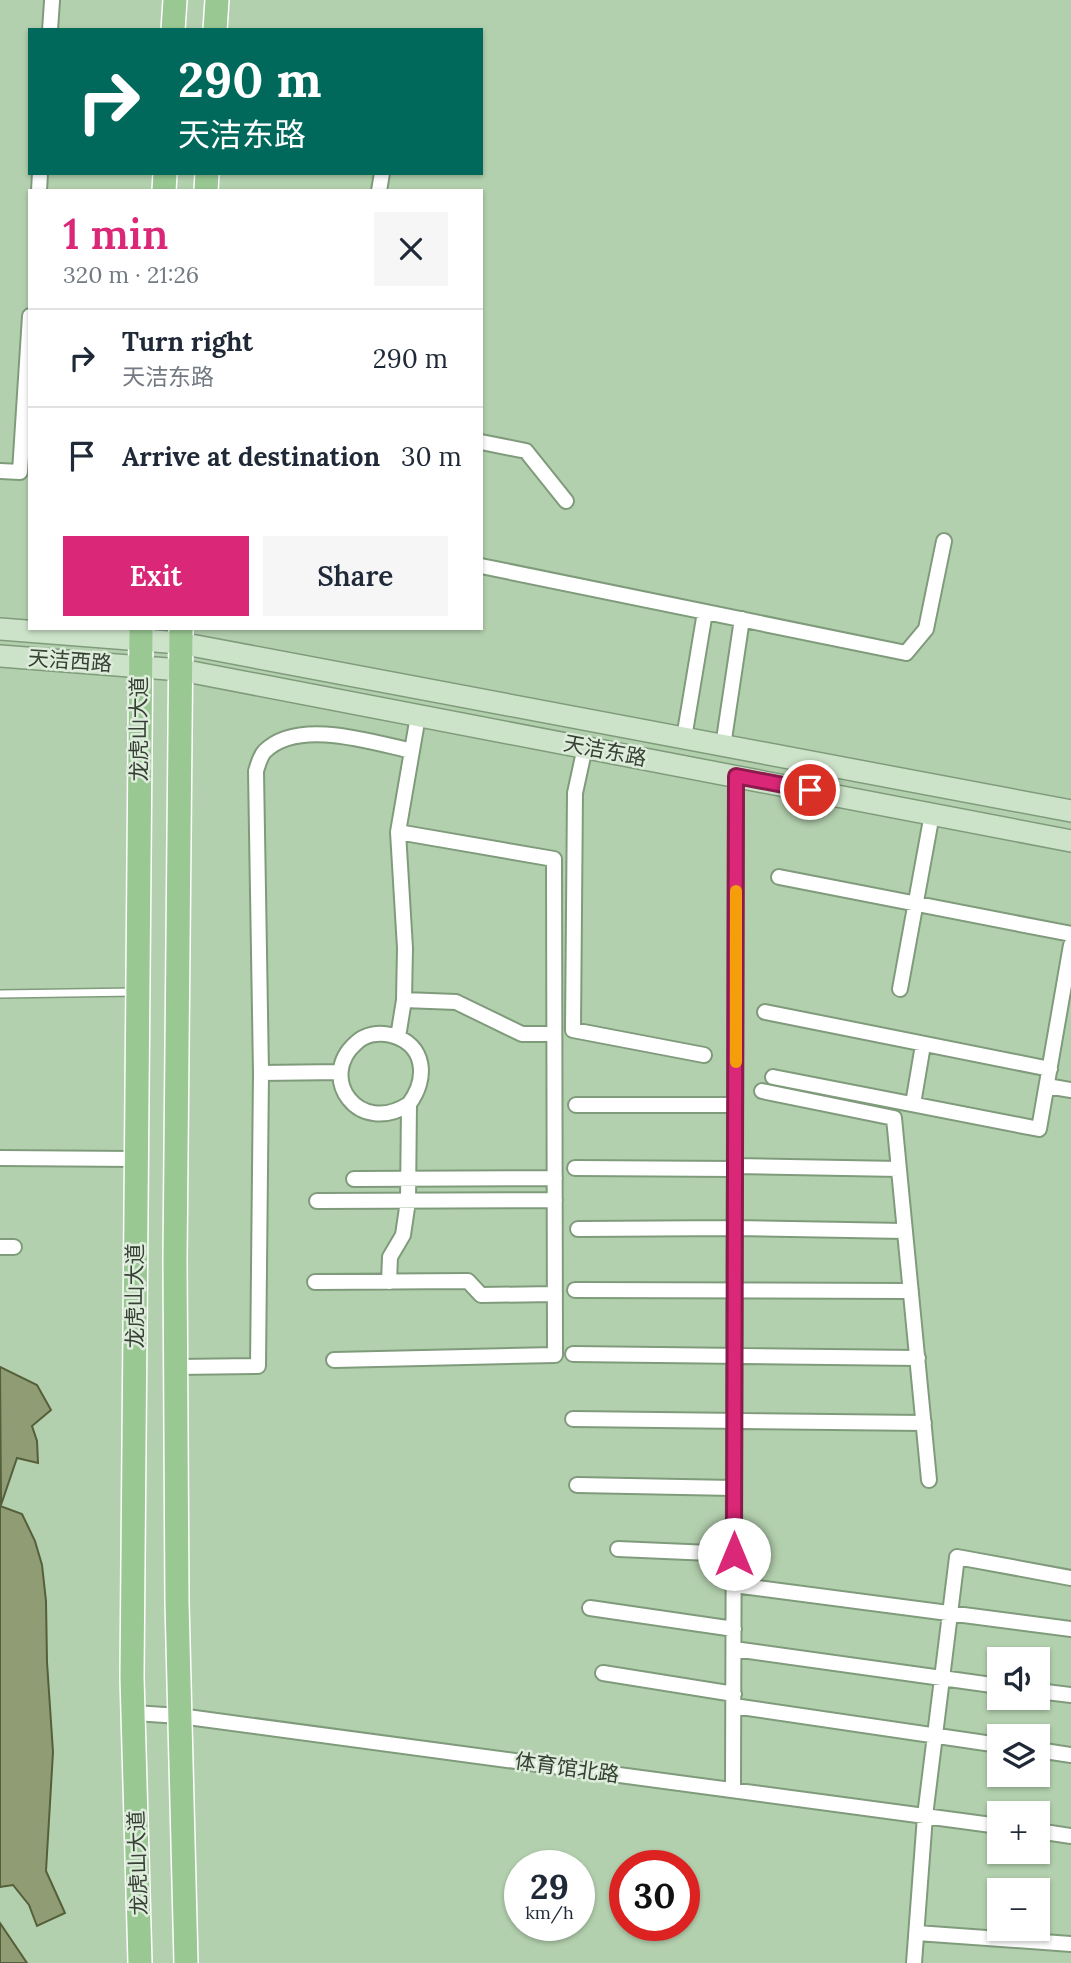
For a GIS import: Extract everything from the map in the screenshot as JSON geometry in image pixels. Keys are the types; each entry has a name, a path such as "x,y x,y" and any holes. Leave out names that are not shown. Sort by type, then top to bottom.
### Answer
{"main road":[{"path":"173,28 175,0"},
{"path":"215,28 217,0"},
{"name":"天洁西路","path":"0,629 28,630"},
{"name":"天洁西路","path":"28,630 141,634"},
{"name":"天洁东路","path":"141,634 180,636 723,746 1071,811"},
{"name":"龙虎山大道","path":"141,634 134,1713 141,1963"},
{"name":"龙虎山大道","path":"180,636 177,1602 186,1963"},
{"name":"天洁西路","path":"0,656 139,665"},
{"name":"天洁东路","path":"139,665 181,670 1071,841"}],"street":[{"path":"50,28 52,1"},
{"path":"0,471 20,472 28,347"},
{"path":"483,442 526,451 566,501"},
{"path":"483,566 906,653 926,629 944,541"},
{"path":"684,738 705,612"},
{"path":"723,746 742,619"},
{"path":"398,1037 404,1000 405,948 398,832 418,716"},
{"path":"176,1367 258,1366 261,1073 256,771 264,752 292,735 346,736 412,751"},
{"path":"585,747 575,793 573,1030 704,1055"},
{"path":"733,1790 736,776"},
{"path":"900,989 932,814"},
{"path":"334,1360 555,1355 554,859 398,832"},
{"path":"779,877 1071,934"},
{"path":"774,1077 1039,1129 1050,1069 1064,1022 1071,945"},
{"path":"404,1000 456,1002 522,1034 554,1034"},
{"path":"765,1012 1050,1069"},
{"path":"385,1033 398,1037 409,1044 417,1054 422,1067 418,1093 409,1104 398,1111 384,1115 364,1111 348,1098 342,1086 340,1072 343,1059 360,1039 372,1034 385,1033"},
{"path":"913,1104 923,1045"},
{"path":"261,1073 340,1072"},
{"path":"1047,1086 1071,1090"},
{"path":"762,1091 894,1118 929,1480"},
{"path":"389,1282 390,1257 403,1235 408,1201 409,1104"},
{"path":"576,1105 735,1105"},
{"path":"0,1158 136,1158"},
{"path":"575,1168 899,1169"},
{"path":"354,1179 555,1178"},
{"path":"317,1201 555,1200"},
{"path":"578,1229 905,1231"},
{"path":"315,1282 468,1281 481,1295 555,1294"},
{"path":"575,1290 911,1291"},
{"path":"573,1354 918,1358"},
{"path":"573,1419 924,1423"},
{"path":"577,1485 734,1488"},
{"path":"618,1549 734,1554"},
{"path":"914,1963 925,1816 957,1557 1071,1578"},
{"path":"734,1585 1071,1629"},
{"path":"590,1608 734,1629"},
{"path":"734,1649 987,1684"},
{"path":"603,1673 734,1700 987,1743"},
{"path":"1050,1692 1071,1695"},
{"name":"体育馆北路","path":"134,1713 180,1716 987,1824"},
{"path":"1050,1752 1071,1755"},
{"path":"1050,1833 1071,1836"},
{"path":"916,1933 1071,1944"}],"lane":[{"path":"0,995 137,992"}],"building":[{"path":"0,1367 37,1385 51,1410 32,1426 37,1441 38,1463 17,1458 1,1505"},
{"path":"0,1506 22,1514 35,1541 42,1565 46,1601 53,1752 46,1871 65,1913 37,1926 29,1905 13,1885 0,1887"},
{"path":"0,1923 27,1963 0,1963"}],"slow traffic":[{"path":"736,891 736,1062"}],"route":[{"path":"734,1554 736,776 810,790"}]}
